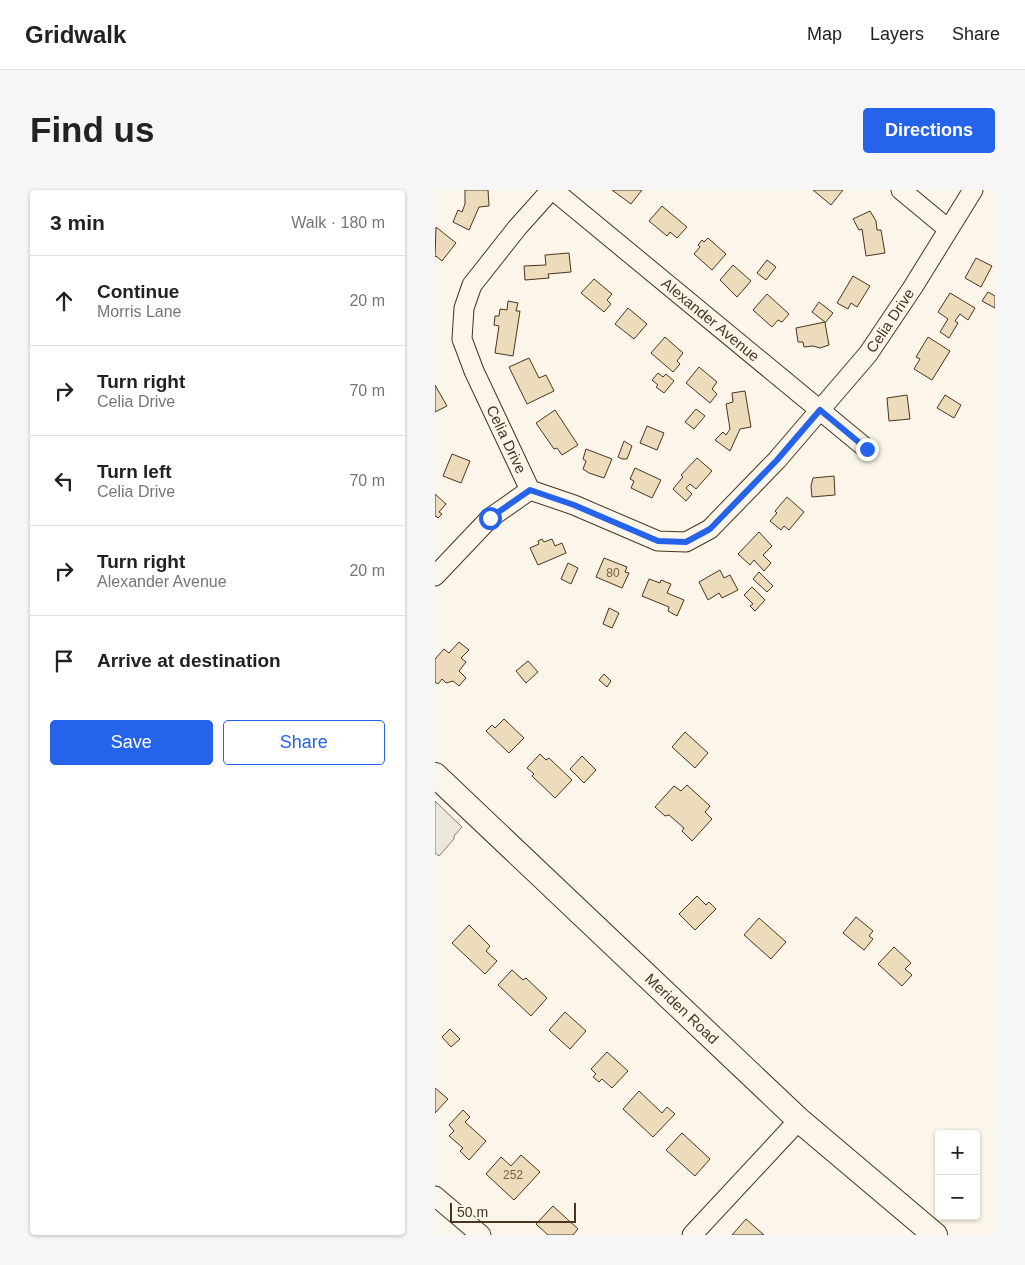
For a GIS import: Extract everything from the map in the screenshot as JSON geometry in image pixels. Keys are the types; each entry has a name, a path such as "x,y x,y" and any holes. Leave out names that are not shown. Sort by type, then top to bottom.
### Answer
{"main road":[{"name":"Meriden Road","path":"435,775 799,1120 935,1235"}],"street":[{"name":"Alexander Avenue","path":"552,190 867,449"},
{"name":"Celia Drive","path":"552,190 517,228 472,285 464,308 462,339 474,372 530,490 574,505 658,541 686,542 710,529 777,460 868,354 913,287 973,190"},
{"path":"901,190 948,229"},
{"path":"435,576 490,518 530,490"},
{"path":"692,1235 799,1120"},
{"path":"435,1196 481,1235"}],"shaded area":[{"path":"435,801 462,827 439,856 435,853"}],"building":[{"path":"465,190 488,190 489,206 479,207 469,230 453,222 458,210 462,212 465,204"},
{"path":"612,190 642,190 631,204"},
{"path":"813,190 843,190 831,205"},
{"path":"662,206 687,227 677,238 670,232 667,236 649,221"},
{"path":"870,211 876,221 877,230 881,230 885,253 866,256 862,229 859,230 853,219"},
{"path":"436,227 456,243 442,261 435,257"},
{"path":"708,238 726,254 712,270 694,254 700,247 698,245 702,240 704,242"},
{"path":"569,253 571,272 548,274 549,278 525,280 524,266 546,265 545,255"},
{"path":"976,258 992,266 981,287 965,278"},
{"path":"767,260 776,267 766,280 757,273"},
{"path":"733,265 751,281 737,297 720,280"},
{"path":"853,276 870,286 857,307 851,303 848,309 837,303"},
{"path":"594,279 612,294 607,300 611,304 604,312 581,293"},
{"path":"988,292 995,296 995,308 982,301"},
{"path":"950,293 975,308 968,320 960,314 955,321 958,323 949,338 940,332 948,319 938,312"},
{"path":"767,294 789,314 782,322 778,320 772,327 753,310"},
{"path":"508,301 518,303 516,311 520,311 513,356 495,353 499,326 494,325 495,316 499,316 500,309 507,310"},
{"path":"819,302 833,313 825,323 829,345 820,348 813,346 804,347 803,342 798,342 796,328 825,322 812,312"},
{"path":"628,308 647,324 634,339 615,324"},
{"path":"665,337 683,353 677,361 680,364 673,372 651,353"},
{"path":"928,337 950,351 932,380 914,369 920,359 916,357"},
{"path":"529,358 539,378 546,375 554,391 527,404 509,367"},
{"path":"699,367 717,382 712,389 717,394 710,403 686,383"},
{"path":"658,373 663,377 666,374 674,381 664,393 656,387 658,385 652,380"},
{"path":"435,385 447,406 435,412"},
{"path":"745,391 751,427 740,429 730,451 715,440 723,432 726,435 730,429 726,404 733,402 732,393"},
{"path":"907,395 910,419 889,421 887,398"},
{"path":"945,395 961,405 954,418 937,408"},
{"path":"696,409 705,416 694,429 685,422"},
{"path":"555,410 578,445 562,455 557,448 554,449 536,423"},
{"path":"647,426 664,433 657,450 640,443"},
{"path":"624,441 632,446 627,459 618,457"},
{"path":"586,449 612,459 604,478 583,469 586,461 583,459"},
{"path":"452,454 470,461 461,483 443,476"},
{"path":"697,458 712,471 696,489 690,484 686,488 692,494 686,501 673,489 683,477 681,475"},
{"path":"635,468 661,480 652,498 631,488 634,481 630,479"},
{"path":"834,476 835,495 812,497 811,486 813,478"},
{"path":"435,494 446,504 439,512 442,514 438,518 435,517"},
{"path":"787,497 804,512 789,530 784,526 781,530 770,521 777,513 775,511"},
{"path":"759,532 772,546 763,555 771,563 764,571 754,560 750,565 738,554"},
{"path":"542,539 544,542 552,539 555,546 562,543 566,553 538,565 530,548 539,544 538,541"},
{"path":"604,558 627,567 625,572 629,573 622,588 596,577"},
{"path":"568,563 578,568 571,584 561,579"},
{"path":"720,570 724,578 730,575 738,590 722,598 719,593 708,600 699,582"},
{"path":"759,572 773,586 767,592 753,579"},
{"path":"649,579 660,583 661,580 671,584 667,593 684,600 677,616 668,611 669,607 642,596"},
{"path":"752,587 765,600 755,611 750,606 753,604 744,595"},
{"path":"609,608 619,613 612,628 603,624"},
{"path":"459,642 469,650 461,658 466,662 459,671 466,678 459,686 453,681 446,683 442,679 438,684 435,682 435,659 444,649 449,653"},
{"path":"528,661 538,672 526,683 516,671"},
{"path":"604,674 611,681 607,687 599,680"},
{"path":"504,719 524,738 509,753 486,731 492,725 495,728"},
{"path":"685,732 708,753 695,768 672,747"},
{"path":"540,754 546,760 549,758 572,780 555,798 532,776 534,774 527,768"},
{"path":"582,756 596,770 584,783 570,769"},
{"path":"687,785 710,806 705,812 712,819 692,841 682,831 684,828 669,815 665,816 655,807 674,786 681,791"},
{"path":"697,896 706,905 709,902 716,909 695,930 679,914"},
{"path":"856,917 873,931 869,936 873,939 864,950 843,933"},
{"path":"759,918 786,942 771,959 744,935"},
{"path":"469,925 490,946 486,951 497,961 485,974 452,943"},
{"path":"894,947 911,963 905,969 912,975 902,986 878,964"},
{"path":"512,970 523,980 526,978 547,998 531,1016 498,985"},
{"path":"565,1012 586,1031 570,1049 549,1030"},
{"path":"450,1029 460,1039 451,1047 442,1037"},
{"path":"607,1052 628,1071 612,1088 602,1079 599,1082 593,1077 596,1074 591,1069"},
{"path":"435,1088 448,1099 435,1113"},
{"path":"639,1091 662,1113 667,1107 675,1114 653,1137 623,1109"},
{"path":"463,1110 470,1117 465,1122 486,1141 469,1160 460,1151 463,1148 449,1136 454,1131 449,1125"},
{"path":"682,1133 710,1159 695,1176 666,1150"},
{"path":"521,1155 540,1172 514,1200 486,1174 501,1157 511,1166"},
{"path":"553,1206 578,1229 573,1235 548,1235 536,1224"},
{"path":"746,1219 764,1235 732,1235"}],"route":[{"path":"490,518 530,490 574,505 658,541 686,542 710,529 777,460 820,410 867,449"}]}
